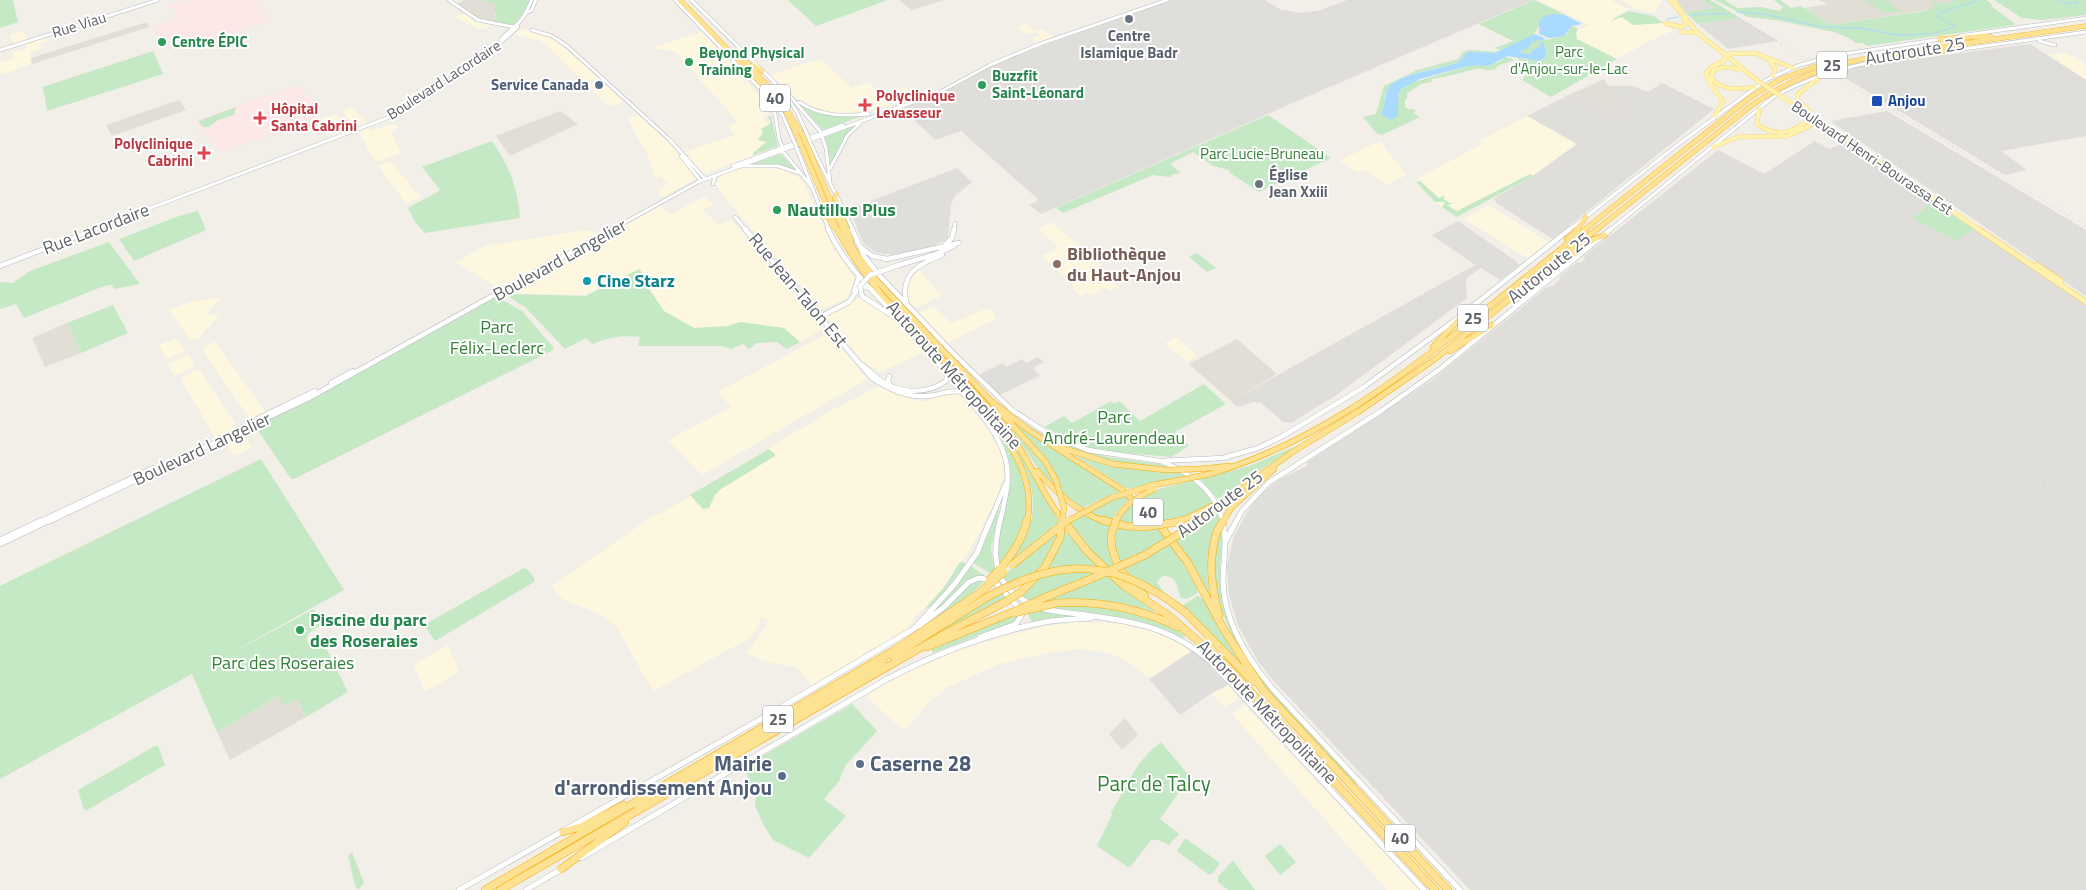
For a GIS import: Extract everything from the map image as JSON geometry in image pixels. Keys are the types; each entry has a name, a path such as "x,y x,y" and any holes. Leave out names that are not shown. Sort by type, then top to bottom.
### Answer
{"highway":[{"name":"Autoroute Métropolitaine","path":"680,0 744,62"},
{"name":"Autoroute Métropolitaine","path":"686,0 744,62 787,113 852,246 873,276 991,401 1045,441 1121,489 1157,521 1188,562 1223,628 1263,690 1448,890"},
{"name":"Autoroute 25","path":"904,657 1012,613 1145,555 1184,532 1213,507 1230,497 1296,449 1358,412 1435,359 1762,97 1793,79 1819,69 1853,60 2086,24"},
{"name":"Autoroute 25","path":"661,787 896,650 968,601 1052,530 1079,512 1123,492 1210,474 1271,454 1358,405 1422,360 1745,102 1781,79 1810,67 1843,59 2086,24"},
{"path":"1936,52 2053,33 2079,26"},
{"path":"1939,39 2000,35"},
{"path":"744,62 746,75"},
{"path":"744,62 762,70"},
{"name":"Autoroute Métropolitaine","path":"804,146 840,235 865,275 1006,428 1030,464 1057,513 1087,551 1123,585 1168,615 1232,671 1435,890"},
{"path":"836,194 836,202 850,234 852,246"},
{"path":"822,212 840,235"},
{"path":"1524,277 1543,258 1575,232 1586,217"},
{"path":"1524,289 1559,266 1594,239 1605,235"},
{"path":"1422,360 1467,311"},
{"path":"1435,359 1492,325"},
{"path":"904,657 1021,592 1045,567 1060,538 1064,508 1056,480 1045,462 991,401"},
{"path":"979,592 1007,561 1019,543 1030,509 1026,478 1016,456 986,406"},
{"path":"1045,441 1084,456 1108,462 1166,470 1240,465"},
{"path":"1223,628 1212,592 1210,573 1211,552 1217,532 1231,508 1296,449"},
{"path":"1030,464 1058,496 1079,511 1112,523 1144,527 1178,522 1213,507"},
{"path":"1168,615 1123,575 1113,556 1111,536 1116,518 1129,502 1144,493 1175,481"},
{"path":"533,862 596,829 816,702 1015,581 1035,574 1060,569 1086,568 1115,573 1139,582 1164,595 1186,612 1263,690"},
{"path":"1012,613 1057,603 1093,602 1132,608 1154,615 1191,634"},
{"name":"25","path":"500,890 904,657"},
{"path":"563,832 581,827 661,787"},
{"name":"25","path":"485,890 661,787"},
{"path":"562,869 643,808"}],"main road":[{"name":"Rue Viau","path":"0,50 158,0"},
{"path":"449,0 477,20 516,27"},
{"name":"Boulevard Lacordaire","path":"516,27 532,0"},
{"name":"Boulevard Lacordaire","path":"192,192 387,118 484,57 516,27 527,12 530,11 536,0"},
{"path":"675,0 767,98 771,100 800,137 804,146 830,182 860,247 872,268 998,398 1031,424 1065,442 1088,450 1160,461 1218,459 1248,452 1275,441 1366,386 1467,311 1715,116 1754,87 1773,76 1840,54 2086,18"},
{"path":"691,0 783,91 797,112 800,137"},
{"name":"Boulevard Langelier","path":"1087,28 1161,0"},
{"name":"Boulevard Langelier","path":"821,135 869,114 952,84 996,60 1167,0"},
{"name":"Boulevard Henri-Bourassa Est","path":"1670,0 1684,19 1746,72 2086,298"},
{"name":"Boulevard Henri-Bourassa Est","path":"1674,0 1689,19 1726,55 1736,60 1760,80"},
{"path":"1665,23 1682,27 1686,24 1684,19"},
{"path":"532,30 548,34 563,43 665,136 702,179"},
{"path":"1681,32 1700,34"},
{"path":"1225,542 1245,507 1268,483 1409,392 1449,362 1759,108 1788,88 1826,72 1866,62 2086,32"},
{"path":"2030,40 2056,44"},
{"name":"Boulevard Langelier","path":"0,540 313,393 702,179 940,92 998,61 1049,41"},
{"path":"1715,116 1723,101 1708,80 1707,72 1710,68 1724,61 1726,55 1754,53 1793,68"},
{"path":"1736,60 1737,57 1742,55 1764,58 1775,66 1773,76"},
{"path":"1746,72 1723,67 1714,70 1711,76 1716,84 1727,89 1738,90 1754,87"},
{"path":"1759,108 1757,124 1766,130 1776,133 1788,132 1800,126 1808,121 1808,113 1798,100 1797,95 1826,72"},
{"path":"783,91 807,108 822,113 842,116 869,114"},
{"path":"789,94 812,120 821,135 826,148 830,169 830,182"},
{"path":"767,98 775,115 777,134 788,160 812,186"},
{"path":"830,169 847,136 862,120"},
{"path":"1713,147 1740,137 1786,136 1820,121"},
{"name":"Boulevard Henri-Bourassa Est","path":"1820,121 2086,302"},
{"path":"804,146 812,186 841,252 859,277 963,392 1001,444 1006,460 1008,480 994,550 995,564 1001,579 1018,597 1037,607 1135,622 1158,628 1183,640 1201,653 1424,890"},
{"name":"Boulevard Langelier","path":"0,544 310,398 702,179 742,166 783,149"},
{"path":"742,166 778,166 800,173"},
{"path":"713,184 716,175"},
{"name":"Rue Lacordaire","path":"0,264 192,192"},
{"name":"Rue Jean-Talon Est","path":"735,217 871,377 887,388 924,396 951,390 963,392"},
{"path":"944,246 952,238 955,222"},
{"path":"860,247 872,256 888,259 959,243 865,278 859,289 862,296 897,318"},
{"path":"906,304 904,288 909,274 920,265 942,255"},
{"path":"819,316 848,301 859,277"},
{"path":"819,316 849,302 859,288 869,287"},
{"name":"Rue Jean-Talon Est","path":"860,364 891,386 909,390 928,390"},
{"path":"928,390 944,383 948,375"},
{"path":"889,376 888,382 891,386"},
{"path":"928,390 934,394"},
{"path":"1160,461 1190,474 1210,492 1222,516 1225,542 1222,572 1226,602 1235,632 1249,658 1272,688 1460,890"},
{"path":"915,628 967,568 974,557 985,536 1008,480"},
{"path":"460,890 915,628 940,611 969,582 977,578 993,580 1020,609 1022,616 1016,624 927,658 896,673 526,890"},
{"path":"975,640 1046,622 1097,617"}],"shaded area":[{"path":"190,0 259,0 270,21 196,46 188,36 160,45 153,27 179,18 169,5"},
{"path":"464,0 482,0 500,5 495,10 496,19 488,21 472,15 457,4"},
{"path":"899,0 944,0 912,10"},
{"path":"1172,0 1264,0 1281,10 1302,13 1318,11 1347,0 1533,0 1041,214 1029,205 1039,200 961,131 935,140 902,108 957,86 983,70 1022,53"},
{"path":"1538,0 1610,0 1628,9 1628,11 1613,18 1611,22 1622,17 1633,25 1665,23 1672,31 1649,41 1617,59 1577,39 1576,33 1578,29 1590,25"},
{"path":"1622,0 1662,0 1654,13 1635,9"},
{"path":"1677,0 1702,0 1716,8 1685,12"},
{"path":"1818,0 1972,0 1921,11 1831,25 1805,8 1828,4"},
{"path":"464,14 475,21 490,26 486,29 478,29 453,17"},
{"path":"1740,18 1778,41 1728,49 1698,24"},
{"path":"147,22 149,27 32,64 31,58"},
{"path":"1025,24 1036,32 1028,35 1017,27"},
{"path":"520,29 538,33 555,40 598,78 585,84 547,46 537,40 513,34"},
{"path":"1043,29 1053,37 1037,42 1032,38 1040,36 1036,32"},
{"path":"23,31 28,40 43,36 48,41 39,44 42,48 30,52 32,64 0,75 0,63 15,58 11,53 27,48 24,42 15,45 9,35"},
{"path":"702,32 738,70 764,102 768,113 762,117 771,126 773,147 706,174 703,174 686,152 734,135 729,126 738,122 675,51 651,48"},
{"path":"2030,44 2086,80 2086,136 2001,151 2027,170 2005,175 1840,75 1860,66"},
{"path":"2067,53 2085,64 2086,80 2048,54"},
{"path":"820,59 852,88 869,82 891,105 858,114 825,113 804,104 770,75"},
{"path":"1604,79 1620,106 1621,111 1616,116 1573,93"},
{"path":"601,81 623,102 610,107 587,86"},
{"path":"1662,83 1714,109 1554,238 1551,238 1496,203 1494,198 1533,176 1577,144 1527,116 1573,93 1616,116 1620,106 1608,86 1633,86 1648,92"},
{"name":"Hôpital Santa Cabrini","path":"298,85 322,116 222,152 192,121"},
{"path":"905,87 915,97 897,103 886,93"},
{"path":"179,100 186,110 112,136 106,125"},
{"path":"353,107 368,123 354,127 342,111"},
{"path":"560,111 578,124 510,156 496,136"},
{"path":"1887,111 2086,230 2086,296 1830,121"},
{"path":"335,114 349,130 333,136 320,119"},
{"path":"638,115 669,143 696,178 665,196 659,197 659,189 668,184 661,176 655,179 647,153 627,119"},
{"path":"1527,116 1577,144 1523,182 1457,217 1435,202 1416,183 1419,178 1482,144 1479,141"},
{"path":"393,124 399,127 391,133 401,153 375,162 359,132 369,128 371,131"},
{"path":"1380,141 1406,175 1387,185 1363,169 1357,172 1340,160"},
{"path":"1815,141 1830,149 1845,142 1870,161 1933,201 1913,217 1956,241 1974,229 2086,305 2086,890 1470,890 1273,680 1257,660 1238,625 1229,596 1227,565 1234,536 1249,509 1260,495 1278,480 1307,466 1307,462 1432,380 1547,287 1553,286 1560,279 1559,277 1577,262 1581,263 1585,259 1584,256 1718,150 1764,174"},
{"path":"390,161 422,197 406,203 378,166"},
{"path":"957,168 972,182 955,196 951,204 948,237 944,241 931,247 896,255 877,253 863,243 850,209"},
{"path":"739,169 781,169 798,177 804,183 834,249 854,277 854,285 846,299 821,310 722,194 716,183 723,174"},
{"path":"704,196 713,204 702,210 719,225 731,220 824,328 800,342 784,328 740,322 728,326 694,328 664,311 633,272 585,295 506,293 661,206 670,215"},
{"path":"1489,205 1548,243 1529,257 1524,256 1464,219"},
{"path":"1458,221 1519,265 1500,280 1481,268 1466,278 1467,298 1338,394 1291,423 1283,422 1261,403 1254,402 1238,407 1231,401 1475,265 1432,235"},
{"path":"1052,222 1102,266 1115,279 1112,281 1118,287 1110,291 1104,288 1090,296 1087,293 1081,296 1074,290 1072,283 1041,256 1059,248 1038,229"},
{"path":"587,230 599,233 498,288 456,262 484,246"},
{"path":"918,269 942,296 917,307 913,306 909,301 906,289 910,277"},
{"path":"221,298 207,314 219,316 197,339 189,338 169,310 190,302"},
{"path":"859,298 886,314 924,352 880,372 863,361 826,317"},
{"path":"933,306 951,323 986,309 989,309 997,318 947,343 918,313"},
{"path":"67,323 81,353 45,367 32,338"},
{"path":"828,333 867,379 702,475 668,440 731,407 718,392"},
{"path":"1176,337 1198,356 1187,362 1165,343"},
{"path":"177,338 185,351 167,359 159,345"},
{"path":"1237,339 1277,374 1231,401 1189,364"},
{"path":"215,342 266,413 251,420 204,353 204,347"},
{"path":"188,355 196,366 174,376 167,364"},
{"path":"1038,357 1044,362 1033,368 1040,376 999,395 980,374 1003,363 1006,367 1022,359 1026,363"},
{"path":"199,370 237,427 215,437 180,378"},
{"path":"879,386 908,397 908,399 925,402 939,395 957,392 974,410 992,435 992,440 998,445 1003,461 1004,473 998,495 981,530 943,588 914,617 907,629 877,648 870,648 861,657 812,685 797,668 764,661 746,653 765,628 768,620 761,617 755,632 748,639 653,691 616,626 599,614 564,600 551,586 655,515 662,513 832,410"},
{"path":"242,432 252,447 234,456 225,440"},
{"path":"1077,622 1125,624 1137,629 1139,627 1161,633 1192,651 1149,679 1134,666 1117,656 1104,652 1077,649 1003,663 947,687 904,730 866,697 897,677 948,653 1037,628"},
{"path":"448,645 459,671 425,692 414,665"},
{"path":"1192,651 1203,659 1228,685 1212,693 1180,715 1149,679"},
{"path":"1228,685 1239,698 1225,708 1212,693"},
{"path":"279,696 297,699 306,717 230,760 217,732"},
{"path":"1245,705 1419,890 1387,890 1232,714"},
{"path":"1125,718 1138,735 1122,750 1109,734"}],"green space":[{"path":"0,0 13,0 18,22 0,28"},
{"path":"482,0 530,0 520,18 512,25 488,21 496,19 496,12 493,8 499,5"},
{"path":"788,0 888,0 816,26"},
{"name":"Parc d'Anjou-sur-le-Lac","path":"1534,0 1566,15 1554,14 1539,20 1536,32 1525,40 1500,50 1495,48 1513,41 1479,24"},
{"path":"1702,0 1710,0 1740,18 1698,24 1685,12 1715,8"},
{"path":"1715,0 1725,0 1737,8 1762,7 1779,11 1783,7 1774,0 1780,0 1791,8 1801,6 1831,25 1925,11 1934,7 1931,4 1933,2 1944,4 1954,0 1986,0 2014,25 1867,46 1862,43 1856,43 1834,32 1775,20 1748,17"},
{"path":"1865,0 1885,0 1901,11 1884,13"},
{"path":"1994,0 2086,0 2086,15 2043,20 2022,18"},
{"path":"1628,11 1654,16 1663,23 1633,25 1622,17 1610,21"},
{"name":"Parc d'Anjou-sur-le-Lac","path":"1572,26 1578,29 1576,33 1577,39 1617,59 1551,97 1522,80 1529,71 1516,57 1527,60 1540,47 1532,50 1530,54 1522,53 1520,51 1529,46 1529,43 1533,40 1546,40 1566,35"},
{"name":"Parc d'Anjou-sur-le-Lac","path":"1469,50 1497,52 1489,54 1467,52 1457,63 1398,80 1386,92 1385,104 1381,114 1398,116 1398,95 1401,89 1408,84 1467,66 1499,62 1506,57 1515,60 1497,66 1493,70 1476,69 1432,79 1431,82 1421,84 1406,94 1408,96 1405,101 1405,108 1416,110 1413,113 1420,117 1382,135 1377,134 1363,117 1376,114 1384,86 1417,70 1458,59 1463,52"},
{"path":"153,51 163,74 47,111 43,87"},
{"path":"801,106 827,115 862,116 823,130"},
{"path":"236,107 234,115 218,120 209,127 203,127 198,121"},
{"name":"Parc Lucie-Bruneau","path":"1268,115 1331,158 1259,192 1230,173 1229,170 1213,166 1193,152 1170,164 1181,173 1173,174 1170,177 1153,175 1063,213 1056,208"},
{"path":"771,116 778,146 753,155 766,142 758,140 763,132 761,129 771,123 768,117"},
{"path":"857,124 846,136 831,164 825,137"},
{"path":"492,141 512,178 520,218 425,233 415,222 408,208 440,190 422,167"},
{"path":"781,154 796,170 779,166 749,165"},
{"path":"1530,174 1533,176 1457,217 1442,207 1445,202 1435,202 1416,182 1420,181 1439,198 1443,196 1445,197 1443,199 1454,203 1447,205 1457,211"},
{"path":"1933,201 1974,229 1956,241 1912,218"},
{"path":"198,211 206,230 134,261 119,239 179,216"},
{"path":"109,242 140,284 114,289 112,285 104,286 24,318 16,304 0,309 0,282 13,283 30,271"},
{"path":"1197,253 1216,268 1207,272 1189,257"},
{"path":"639,269 645,276 644,281 664,311 694,328 728,326 740,322 784,328 800,342 787,349 777,342 757,343 749,349 743,344 731,349 721,346 638,346 640,337 627,336 610,338 592,344 586,338 565,349 526,308 505,294 586,296"},
{"name":"Parc Félix-Leclerc","path":"497,297 522,311 554,348 553,350 291,479 255,426 349,379"},
{"path":"113,305 128,333 81,353 67,323"},
{"path":"949,370 980,404 1008,444 1019,465 1025,487 1026,510 1021,533 998,568 996,544 1010,485 1007,453 991,423 948,373"},
{"name":"Parc André-Laurendeau","path":"1204,384 1226,404 1175,432 1189,446 1171,457 1104,451 1077,444 1044,427 1064,416 1072,423 1111,401 1114,404 1119,401 1140,421"},
{"path":"1024,423 1055,440 1082,450 1109,457 1175,468 1135,465 1096,457 1059,443"},
{"path":"1008,425 1046,466 1059,494 1044,477"},
{"path":"1016,425 1120,491 1080,509 1065,499 1054,471"},
{"path":"1296,446 1218,499 1200,479 1249,466"},
{"path":"769,449 775,456 721,489 715,495 709,508 703,509 690,495"},
{"path":"1019,451 1059,522 1005,568 1028,528 1033,509 1031,489 1017,452"},
{"path":"1075,455 1123,468 1182,472 1189,475 1127,489"},
{"name":"Parc des Roseraies","path":"261,459 344,590 226,656 314,609 323,625 310,633 307,642 324,644 348,692 306,717 297,699 284,706 278,696 217,732 192,674 0,779 0,586"},
{"path":"1195,480 1214,502 1187,516 1163,523 1138,498 1154,490"},
{"path":"1124,494 1129,499 1118,510 1111,521 1084,511"},
{"path":"1001,499 991,549 995,572 992,574 973,563 989,532"},
{"path":"1133,501 1156,524 1116,522"},
{"path":"1217,509 1221,518 1209,548 1207,572 1210,596 1176,539"},
{"path":"1080,514 1110,525 1108,546 1114,566 1109,568 1086,546 1067,522"},
{"path":"1115,526 1159,528 1168,539 1118,564 1113,548"},
{"path":"1222,526 1221,591 1233,633 1254,669 1344,768 1358,787 1271,694 1251,667 1235,640 1222,612 1212,568"},
{"path":"1064,529 1099,568 1072,566 1046,569"},
{"path":"1059,531 1048,558 1039,570 1007,583 1002,577 1050,534"},
{"path":"1171,543 1197,588 1197,593 1187,599 1181,598 1176,583 1171,577 1163,576 1157,582 1164,593 1134,578 1120,568"},
{"path":"961,562 967,564 932,606 925,609 946,585"},
{"path":"971,566 985,576 978,577 927,619"},
{"path":"524,568 535,579 534,582 435,641 424,625"},
{"path":"1058,571 1100,572 1029,601 1020,595 1042,574"},
{"path":"1105,574 1154,611 1153,613 1133,606 1098,600 1035,604"},
{"path":"978,580 986,580 964,600 939,617 937,615 969,584"},
{"path":"1001,591 1008,598 914,647"},
{"path":"1197,596 1202,598 1206,604 1242,665 1182,606"},
{"path":"1114,606 1171,626 1186,635 1183,638 1150,624 1116,616 1045,607"},
{"path":"1038,609 1079,616 1033,624 1027,612"},
{"path":"1020,614 1017,620 1012,623 933,653 931,650 986,626"},
{"path":"852,704 877,731 845,766 839,781 824,799 846,816 809,858 773,840 763,824 755,805 756,797 744,767"},
{"name":"Parc de Talcy","path":"1161,742 1190,777 1160,819 1179,834 1169,845 1159,840 1151,840 1131,866 1128,867 1097,846 1112,815 1111,812 1132,775 1144,758"},
{"path":"158,746 165,765 84,810 78,790"},
{"name":"Parc de Talcy","path":"1185,838 1220,863 1212,874 1208,874 1177,851"},
{"path":"1280,844 1296,862 1280,875 1265,856"},
{"path":"352,852 364,883 359,889 356,888 348,856"},
{"path":"1232,861 1255,890 1228,890 1218,882 1218,877"}],"water":[{"path":"1546,15 1565,15 1582,24 1572,26 1564,36 1549,38 1539,34 1539,21"},
{"path":"1535,34 1546,39 1534,41 1528,48 1520,51 1530,54 1532,50 1540,47 1541,42 1544,42 1546,57 1539,61 1508,56 1490,65 1467,66 1420,79 1401,89 1398,95 1398,116 1390,120 1381,114 1388,88 1400,79 1457,63 1467,52 1494,53"}],"waterway":[{"path":"1736,12 1764,14 1822,27 1860,28 1898,35 1931,34 1956,27 1937,17 1939,13 1979,0"},
{"path":"2058,0 2066,3 2078,3 2075,0"},
{"path":"1691,16 1700,14 1728,14"},
{"path":"1667,19 1678,17"}],"railway":[{"path":"1260,0 1285,11 1296,13 1318,12 1354,0"},
{"path":"1708,0 2086,226"},
{"path":"2074,454 2047,478 2044,489 2050,504 2057,511 2086,530"}],"place":[{"name":"Centre Islamique Badr","path":"1129,19"},
{"name":"Centre ÉPIC","path":"162,42"},
{"name":"Beyond Physical Training","path":"689,62"},
{"name":"Service Canada","path":"599,85"},
{"name":"Buzzfit Saint-Léonard","path":"982,85"},
{"name":"Anjou","path":"1877,101"},
{"name":"Polyclinique Levasseur","path":"865,105"},
{"name":"Hôpital Santa Cabrini","path":"260,118"},
{"name":"Polyclinique Cabrini","path":"204,153"},
{"name":"Église Jean Xxiii","path":"1259,184"},
{"name":"Nautillus Plus","path":"777,210"},
{"name":"Bibliothèque du Haut-Anjou","path":"1057,264"},
{"name":"Cine Starz","path":"587,281"},
{"name":"Piscine du parc des Roseraies","path":"300,630"},
{"name":"Caserne 28","path":"860,764"},
{"name":"Mairie d'arrondissement Anjou","path":"782,776"}]}
